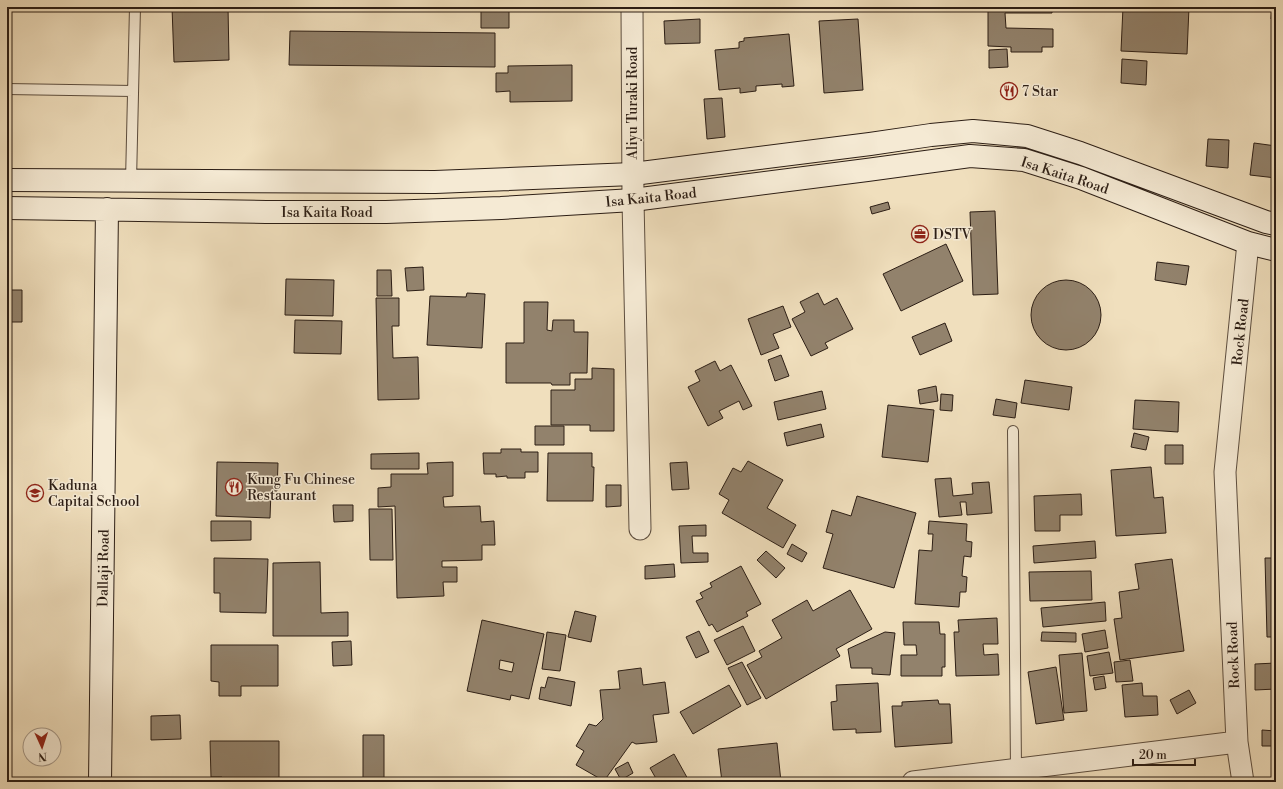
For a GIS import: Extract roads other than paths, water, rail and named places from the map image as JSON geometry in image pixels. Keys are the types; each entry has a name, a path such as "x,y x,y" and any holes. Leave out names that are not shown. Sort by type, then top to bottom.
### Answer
{"main road":[{"name":"Isa Kaita Road","path":"7,180 435,182 633,174 931,135 974,131 1027,136 1080,153 1266,222 1276,224"},
{"name":"Isa Kaita Road","path":"7,208 266,212 386,212 501,208 633,200 970,156 1024,160 1045,166 1081,178 1248,243 1276,250"},
{"name":"Dallaji Road","path":"100,782 107,209"}],"street":[{"name":"Aliyu Turaki Road","path":"632,7 633,200 640,529"},
{"name":"Rock Road","path":"1243,782 1237,742 1225,472 1248,243"},
{"path":"913,782 1237,742"}],"lane":[{"path":"130,181 135,7"},
{"path":"7,89 133,91"},
{"path":"1013,430 1016,769"}],"place":[{"name":"7 Star","path":"1009,91"},
{"name":"DSTV","path":"920,234"},
{"name":"Kung Fu Chinese Restaurant","path":"234,487"},
{"name":"Kaduna Capital School","path":"35,493"}]}
